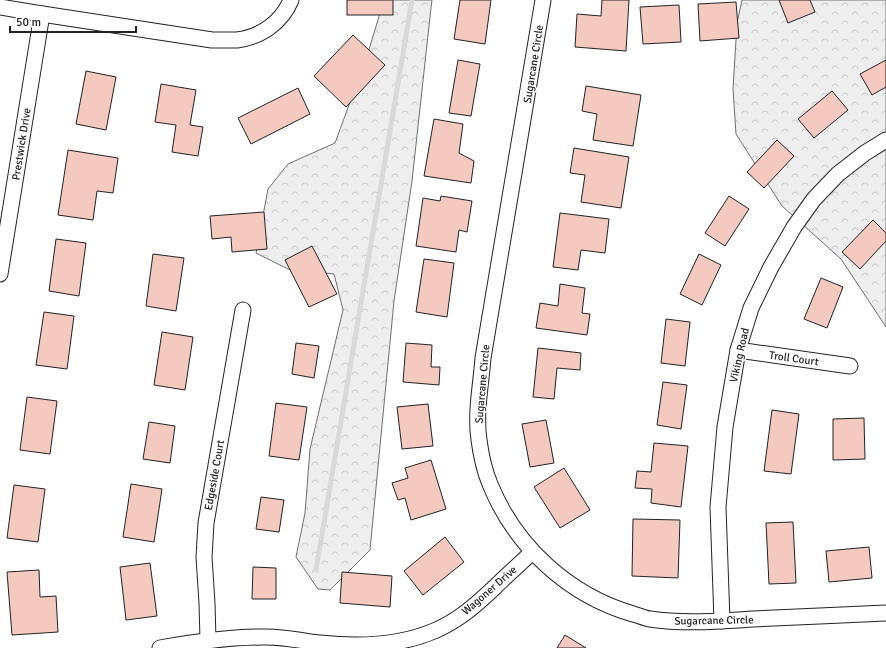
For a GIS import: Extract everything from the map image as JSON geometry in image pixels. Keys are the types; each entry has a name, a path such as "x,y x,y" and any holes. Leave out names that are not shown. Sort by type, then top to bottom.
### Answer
{"street":[{"path":"0,7 212,40 236,40 248,38 268,28 285,12 291,0"},
{"name":"Sugarcane Circle","path":"543,0 483,358 478,416 479,439 489,483 499,504 517,533 532,552 566,582 585,594 616,609 649,618 683,622 886,613"},
{"name":"Prestwick Drive","path":"0,274 42,14"},
{"name":"Viking Road","path":"722,621 718,507 725,427 738,350 751,308 771,267 794,227 814,199 838,174 865,153 886,140"},
{"name":"Edgeside Court","path":"208,640 204,557 206,523 243,310"},
{"name":"Troll Court","path":"738,350 850,366"},
{"name":"Wagoner Drive","path":"160,648 208,640 263,636 320,643 355,645 389,643 412,639 434,631 454,621 472,608 532,552"}],"green space":[{"path":"384,0 432,0 412,181 394,301 370,550 330,590 318,589 296,557 305,513 310,449 343,310 334,274 288,269 256,253 268,189 288,164 335,143 367,56"},
{"path":"742,0 886,0 886,327 841,259 782,206 736,134 733,89 737,23"}],"building":[{"path":"347,0 393,0 393,15 347,15"},
{"path":"460,0 491,0 485,44 454,39"},
{"path":"602,0 629,0 626,51 575,47 577,14 601,16"},
{"path":"779,0 810,0 815,12 788,23"},
{"path":"736,2 739,38 700,41 698,4"},
{"path":"679,5 681,42 643,44 640,7"},
{"path":"353,35 385,65 346,107 314,76"},
{"path":"458,60 480,64 471,116 449,113"},
{"path":"886,60 886,87 872,95 860,74"},
{"path":"86,71 116,77 106,130 76,124"},
{"path":"161,84 196,90 190,125 203,127 198,156 172,152 176,125 155,122"},
{"path":"586,86 641,95 633,146 593,140 597,114 582,111"},
{"path":"298,88 310,114 251,144 238,118"},
{"path":"832,91 848,110 814,138 798,119"},
{"path":"434,119 463,124 459,153 474,161 471,183 424,176"},
{"path":"777,140 794,156 764,188 747,172"},
{"path":"574,148 629,157 621,208 581,202 585,175 570,173"},
{"path":"68,150 118,158 113,193 97,191 93,220 58,215"},
{"path":"441,196 472,201 467,232 459,230 456,252 416,246 423,198 440,201"},
{"path":"729,196 749,209 725,246 705,233"},
{"path":"264,212 267,249 232,252 231,237 212,239 210,216"},
{"path":"560,213 609,219 605,253 581,250 578,270 553,267"},
{"path":"873,220 886,233 886,241 860,269 842,252"},
{"path":"56,239 86,243 79,296 49,291"},
{"path":"312,246 337,294 309,307 285,260"},
{"path":"153,254 184,258 176,311 146,306"},
{"path":"699,254 721,265 702,305 680,294"},
{"path":"424,259 454,263 447,317 416,312"},
{"path":"821,278 843,287 827,328 804,319"},
{"path":"560,284 585,288 582,313 590,314 587,335 536,328 540,303 558,306"},
{"path":"44,312 74,316 67,369 36,365"},
{"path":"666,319 690,322 685,366 661,363"},
{"path":"162,332 193,337 185,390 154,385"},
{"path":"296,343 319,346 314,378 292,374"},
{"path":"406,343 432,345 431,367 440,367 439,385 403,382"},
{"path":"538,348 581,353 580,370 557,368 554,399 533,397"},
{"path":"663,382 687,385 681,429 657,425"},
{"path":"27,397 57,401 50,454 20,450"},
{"path":"276,403 307,407 299,460 269,456"},
{"path":"428,404 433,446 402,449 397,407"},
{"path":"772,410 799,414 791,474 764,471"},
{"path":"864,418 865,459 833,460 833,419"},
{"path":"546,420 554,463 530,467 522,424"},
{"path":"149,422 175,426 170,463 143,459"},
{"path":"654,443 688,446 681,507 651,503 652,489 635,488 637,471 651,472"},
{"path":"431,460 446,509 411,520 405,498 398,500 392,483 408,478 405,468"},
{"path":"564,468 590,510 560,528 534,487"},
{"path":"131,484 162,489 154,542 123,537"},
{"path":"14,485 45,489 38,542 7,538"},
{"path":"261,497 284,500 279,532 256,529"},
{"path":"633,519 680,520 678,578 632,576"},
{"path":"793,522 796,583 769,584 766,523"},
{"path":"445,537 464,562 423,595 404,571"},
{"path":"869,547 872,578 829,582 826,551"},
{"path":"150,563 157,616 126,620 120,567"},
{"path":"253,567 276,568 276,599 252,599"},
{"path":"39,570 40,597 56,596 58,632 12,635 7,572"},
{"path":"342,572 392,576 390,607 340,603"},
{"path":"565,635 586,648 557,648"}],"waterway":[{"path":"316,570 412,0"}]}
